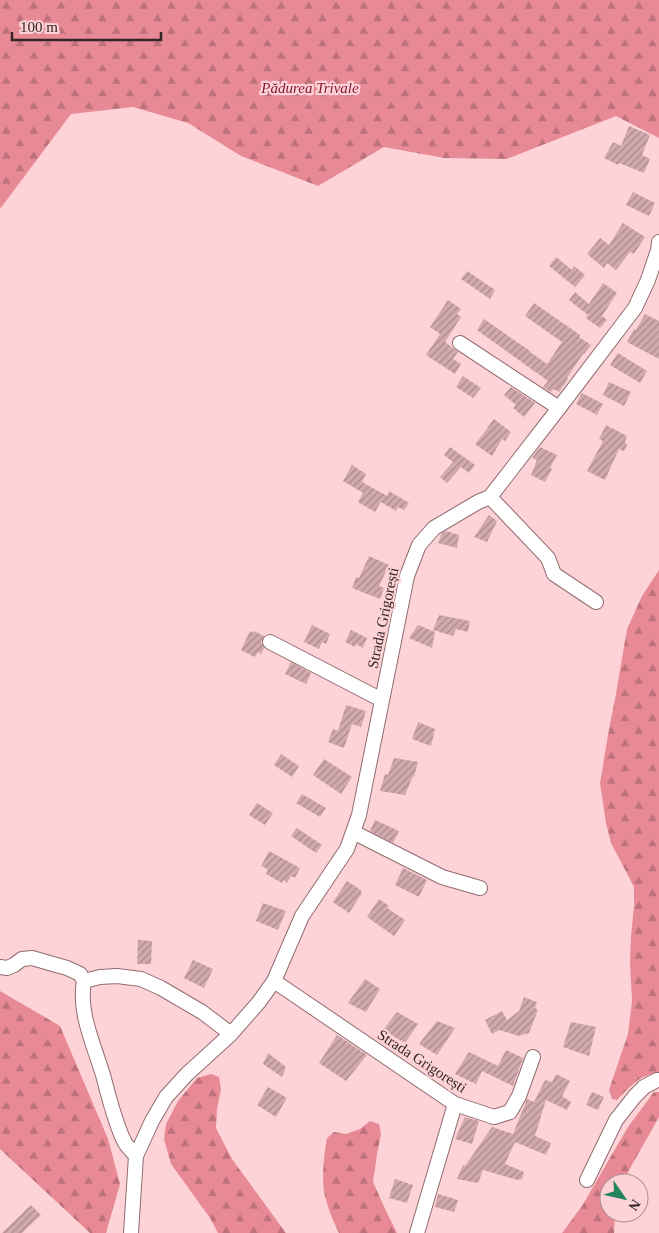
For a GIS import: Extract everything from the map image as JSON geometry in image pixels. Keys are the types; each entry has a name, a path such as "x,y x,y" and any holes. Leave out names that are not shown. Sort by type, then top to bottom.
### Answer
{"street":[{"name":"Strada Grigorești","path":"131,1233 136,1156 152,1121 166,1097 187,1074 230,1034 274,981 302,916 347,849 360,815 406,576 420,545 434,528 478,502 490,498 635,308 648,280 659,242"},
{"path":"460,343 559,408"},
{"path":"490,498 548,558 554,574 596,602"},
{"path":"270,642 382,700"},
{"path":"353,832 442,877 480,888"},
{"path":"0,967 7,968 22,959 32,958 67,968 80,974 84,981 82,991 87,1023 113,1111 125,1143 136,1156"},
{"path":"84,981 100,977 117,976 141,979 161,988 202,1012 230,1034"},
{"name":"Strada Grigorești","path":"274,981 455,1104 494,1117 510,1112 519,1096 533,1057"},
{"path":"587,1180 616,1120 644,1087 659,1080"},
{"path":"417,1233 455,1104"}],"green space":[{"name":"Pădurea Trivale","path":"0,0 659,0 659,138 616,116 507,159 444,158 384,147 318,186 241,156 188,123 133,107 71,114 0,209"},
{"path":"659,570 659,1074 641,1078 617,1100 612,1099 609,1090 628,1034 632,1001 630,961 634,887 611,843 600,783 627,629 642,596"},
{"path":"0,991 60,1026 108,1139 120,1184 106,1233 90,1233 0,1149"},
{"path":"211,1074 219,1077 221,1089 216,1128 232,1159 286,1233 218,1233 210,1218 171,1164 164,1139 166,1124 178,1101 197,1078"},
{"path":"654,1092 659,1092 659,1117 628,1173 601,1173 628,1127"},
{"path":"370,1121 379,1124 381,1134 373,1182 397,1233 339,1233 329,1210 324,1190 323,1167 327,1138 334,1132 346,1134 360,1129"},
{"path":"599,1177 599,1223 614,1223 614,1233 562,1233 582,1206"}],"building":[{"path":"629,126 650,135 642,155 650,159 644,173 619,163 618,165 604,158 613,142 621,146"},
{"path":"633,192 655,203 649,216 626,205"},
{"path":"623,223 645,237 634,254 630,252 616,270 607,263 604,268 587,254 600,238 609,245"},
{"path":"556,257 572,270 574,266 585,275 575,287 549,266"},
{"path":"467,271 495,290 490,299 461,279"},
{"path":"603,283 617,293 602,316 607,320 600,328 586,318 588,315 569,300 575,292 589,304"},
{"path":"448,300 461,309 457,314 461,317 445,342 458,352 453,359 461,364 455,374 426,355 440,334 430,327"},
{"path":"534,303 580,335 579,337 591,345 583,354 559,392 554,389 551,392 543,387 548,381 477,330 484,319 547,364 562,342 525,316"},
{"path":"645,314 659,321 659,359 627,342"},
{"path":"618,353 647,371 640,383 610,365"},
{"path":"463,376 481,388 473,398 456,387"},
{"path":"609,382 631,392 624,406 603,395"},
{"path":"511,387 535,403 524,417 513,408 516,405 504,395"},
{"path":"582,393 603,404 597,415 576,404"},
{"path":"494,419 511,432 505,441 502,439 492,456 475,444"},
{"path":"606,425 627,436 625,442 627,445 624,451 619,449 605,480 587,471 603,441 599,439"},
{"path":"450,447 475,465 469,473 461,467 447,483 440,477 453,462 444,455"},
{"path":"540,447 557,455 545,482 531,475 537,460 532,458"},
{"path":"352,465 366,474 362,482 387,496 389,491 409,503 404,510 398,507 396,511 381,502 375,512 358,502 363,493 343,481"},
{"path":"489,515 497,521 487,542 474,537"},
{"path":"446,531 459,535 457,548 438,543 442,533"},
{"path":"369,556 389,565 379,586 384,588 380,599 352,588 356,577 359,578"},
{"path":"439,615 470,621 468,632 456,629 453,636 433,630"},
{"path":"312,625 330,634 326,644 322,642 319,649 304,642"},
{"path":"418,625 435,632 432,648 409,638"},
{"path":"351,630 367,638 363,648 356,644 355,647 345,642"},
{"path":"250,631 264,636 261,642 264,648 261,654 258,652 255,657 241,650"},
{"path":"291,662 311,673 306,684 285,674"},
{"path":"346,705 366,711 361,727 352,724 344,748 328,742 333,729 338,731"},
{"path":"418,722 435,729 431,746 412,739"},
{"path":"281,754 299,766 292,777 274,765"},
{"path":"394,758 418,762 414,777 405,795 380,791 385,774 388,775"},
{"path":"324,759 352,777 341,794 313,775"},
{"path":"302,794 326,808 320,817 296,803"},
{"path":"257,803 273,813 265,825 249,815"},
{"path":"375,820 399,831 393,843 370,831"},
{"path":"297,828 322,845 316,853 291,836"},
{"path":"269,851 300,868 295,878 291,876 287,883 283,880 282,883 266,874 268,869 261,866"},
{"path":"403,868 427,880 419,897 395,885"},
{"path":"347,881 362,891 349,913 333,902"},
{"path":"379,899 389,906 387,908 405,920 394,936 367,917"},
{"path":"263,903 286,911 278,930 256,921"},
{"path":"138,940 152,941 151,964 137,964"},
{"path":"193,960 213,969 204,988 184,978"},
{"path":"365,979 380,989 366,1012 348,1003"},
{"path":"524,997 537,1002 535,1008 538,1010 529,1033 519,1036 499,1030 492,1034 485,1020 502,1011 507,1020 519,1011"},
{"path":"397,1012 418,1024 405,1043 383,1030"},
{"path":"437,1021 455,1028 437,1055 419,1044"},
{"path":"571,1022 596,1027 589,1056 563,1047"},
{"path":"337,1035 367,1055 346,1081 319,1063"},
{"path":"506,1050 523,1058 513,1086 482,1071 476,1084 455,1074 469,1052 498,1066"},
{"path":"268,1053 286,1067 282,1077 263,1064"},
{"path":"556,1074 570,1081 562,1096 571,1102 567,1110 546,1100 535,1136 551,1143 546,1155 515,1142 505,1164 524,1172 522,1179 518,1180 483,1170 478,1183 457,1179 463,1165 465,1166 492,1127 513,1134 527,1099 534,1102 545,1080 552,1082"},
{"path":"268,1087 287,1098 276,1117 257,1105"},
{"path":"592,1092 604,1097 598,1110 586,1105"},
{"path":"465,1117 479,1121 472,1144 455,1139"},
{"path":"395,1179 413,1185 407,1203 389,1198"},
{"path":"438,1194 458,1200 454,1212 435,1207"},
{"path":"31,1205 41,1215 22,1233 2,1233"}]}
